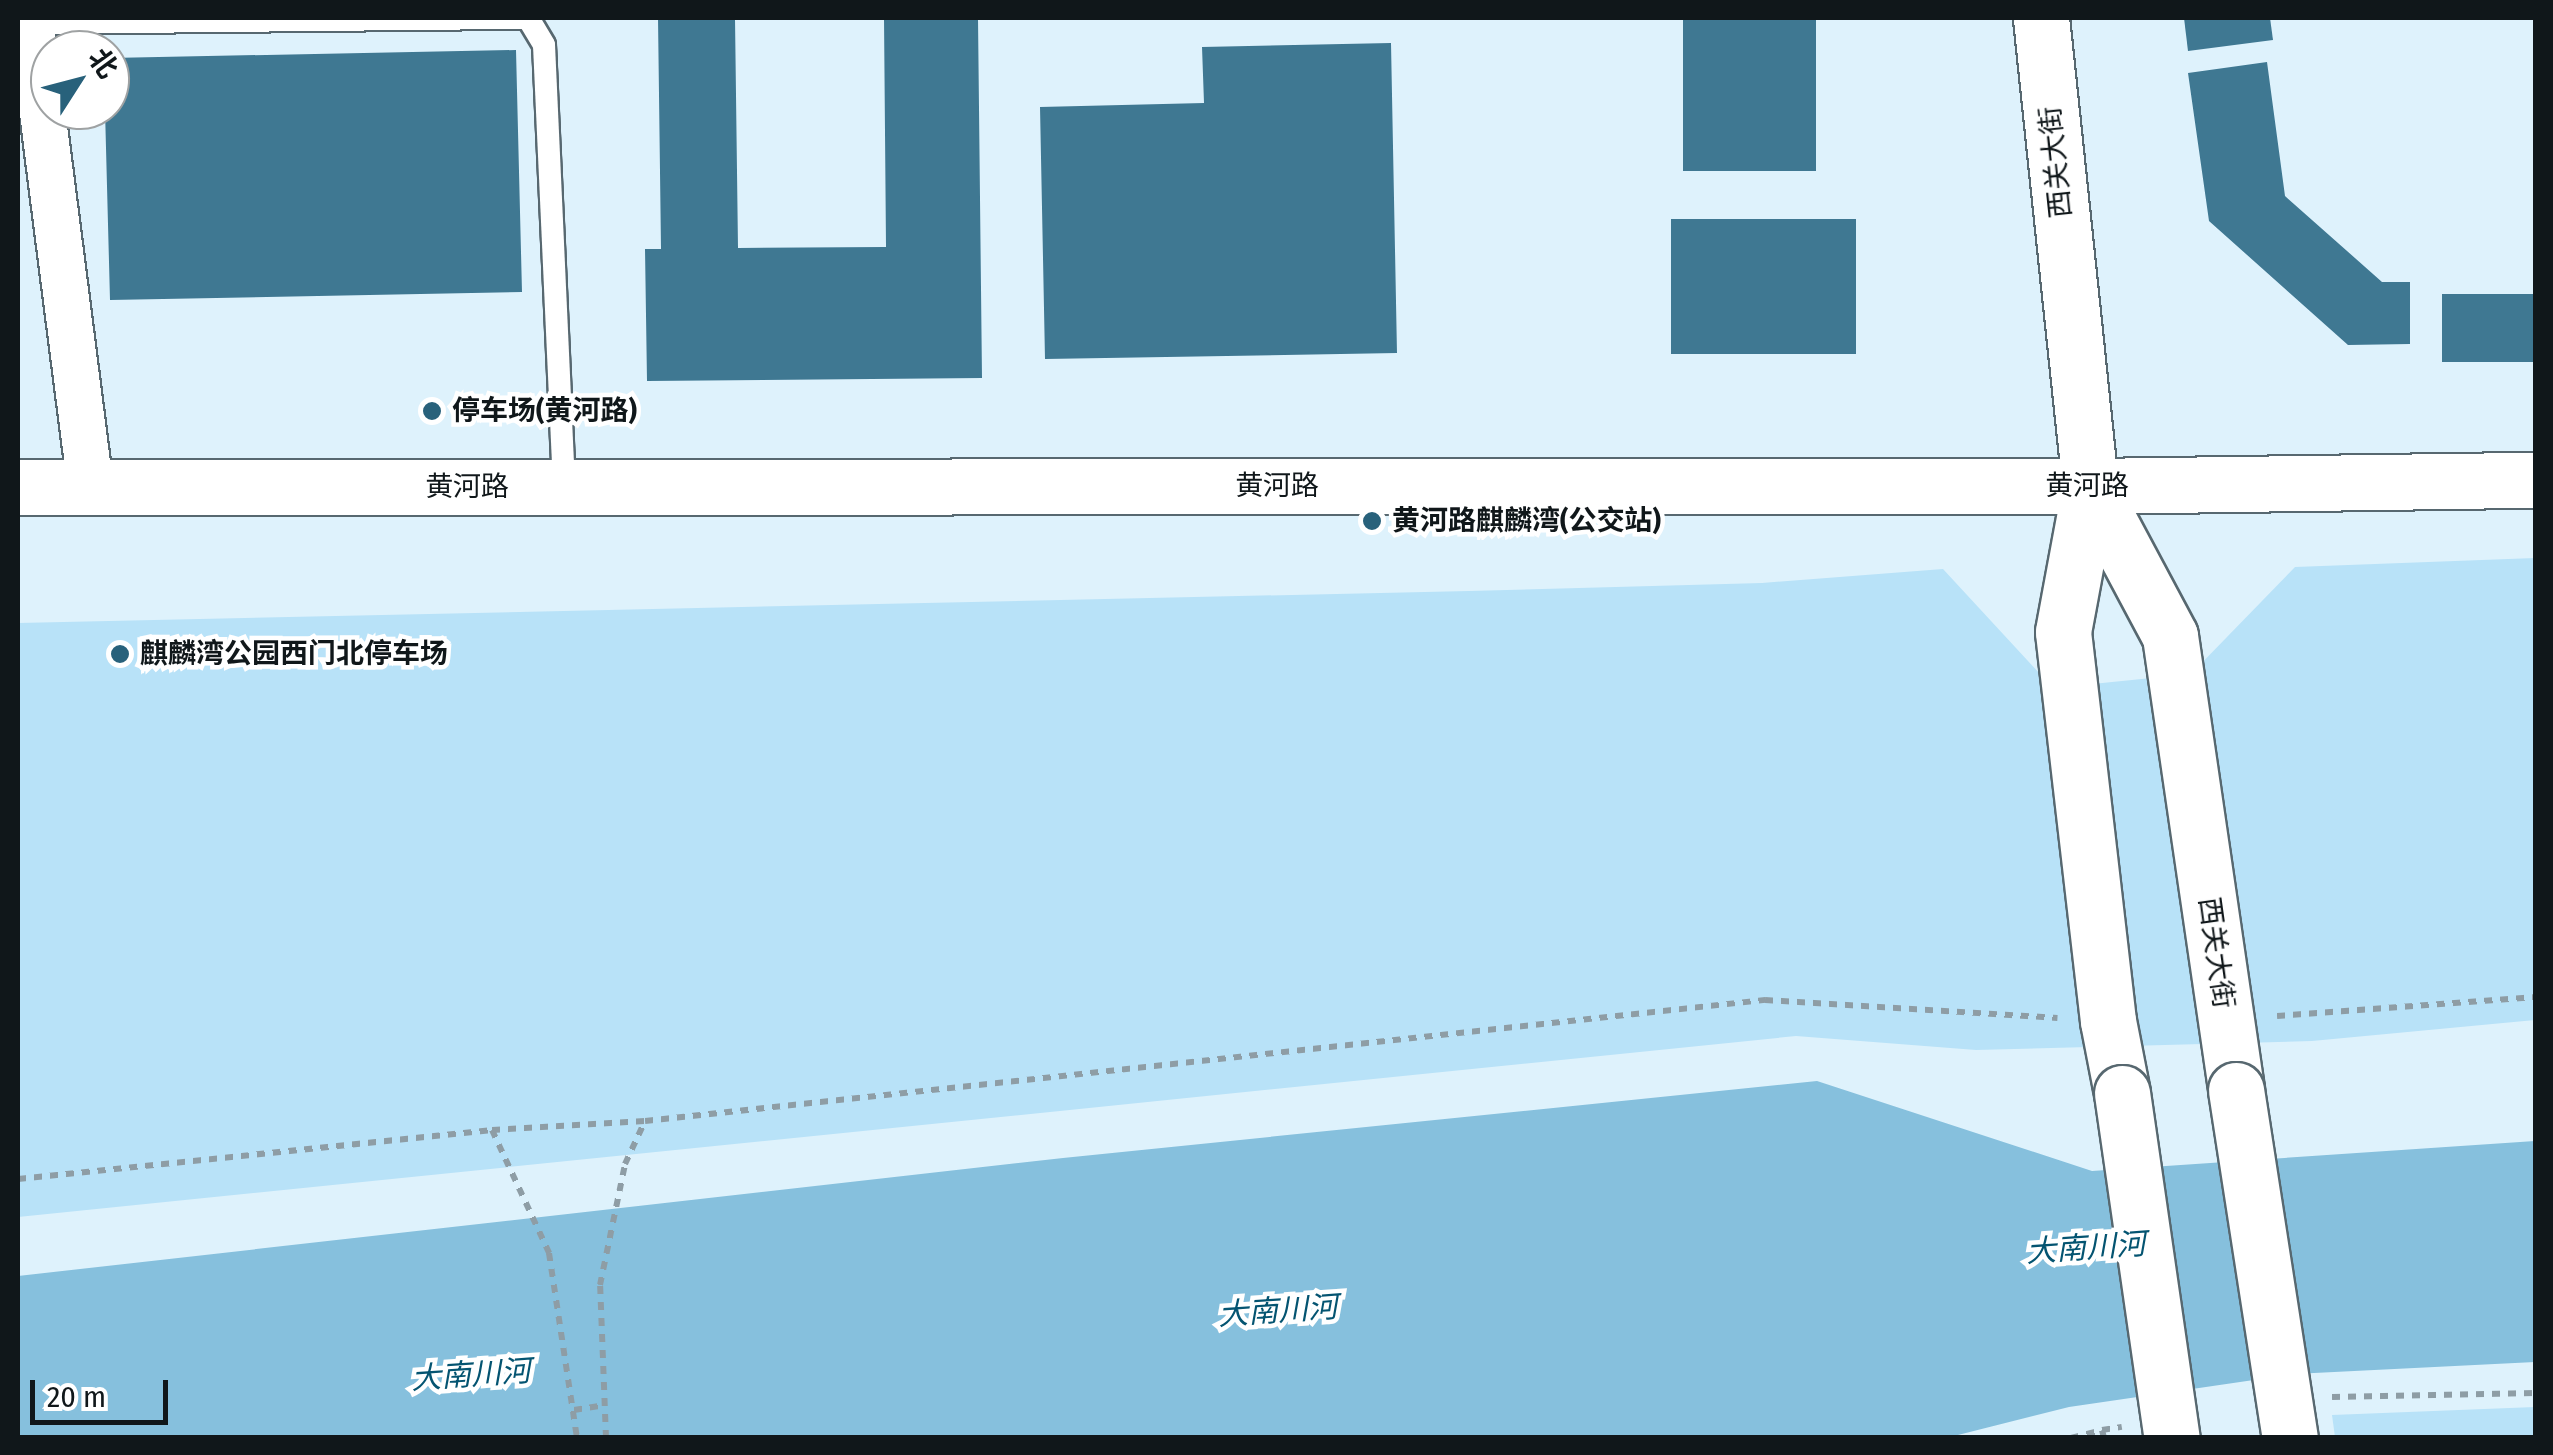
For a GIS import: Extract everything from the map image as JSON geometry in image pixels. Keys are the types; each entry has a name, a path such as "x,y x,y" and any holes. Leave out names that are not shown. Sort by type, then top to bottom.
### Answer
{"main road":[{"name":"西关大街","path":"2041,18 2090,486 2063,632 2108,1021 2172,1438"},
{"name":"黄河路","path":"18,487 2090,486 2536,480"},
{"name":"西关大街","path":"2090,486 2170,636 2290,1438"}],"street":[{"path":"30,20 90,487"}],"lane":[{"path":"30,20 528,18 544,45 564,486"}],"path":[{"path":"2226,1017 2326,1016 2536,996"},
{"path":"18,1179 492,1130 646,1121 1765,1000 2108,1021"},
{"path":"606,1438 600,1286 625,1164 646,1121"},
{"path":"492,1130 549,1254 578,1438"},
{"path":"574,1410 604,1405"},
{"path":"2071,1438 2102,1430"}],"shaded area":[{"path":"2535,558 2535,1020 2312,1041 1976,1050 1796,1036 18,1217 18,623 1762,583 1943,569 2053,688 2191,674 2295,567"},
{"path":"2535,1407 2535,1438 2335,1437 2332,1415"}],"water":[{"name":"大南川河","path":"1817,1081 2092,1171 2535,1141 2535,1362 2294,1374 2069,1407 1950,1437 18,1437 18,1276 1063,1158"}],"building":[{"path":"658,18 735,18 738,248 886,247 884,18 978,18 982,378 647,381 645,249 661,249"},
{"path":"1683,18 1816,18 1816,171 1683,171"},
{"path":"2184,18 2270,18 2273,40 2188,51"},
{"path":"1391,43 1397,353 1045,359 1040,107 1204,103 1202,47"},
{"path":"516,50 522,292 110,300 106,130 130,130 130,58"},
{"path":"2267,62 2285,196 2382,282 2410,282 2410,344 2348,345 2209,221 2188,73"},
{"path":"1671,219 1856,219 1856,354 1671,354"},
{"path":"2442,294 2536,294 2536,362 2442,362"}],"place":[{"name":"停车场(黄河路)","path":"432,411"},
{"name":"黄河路麒麟湾(公交站)","path":"1372,521"},
{"name":"麒麟湾公园西门北停车场","path":"120,654"}]}
